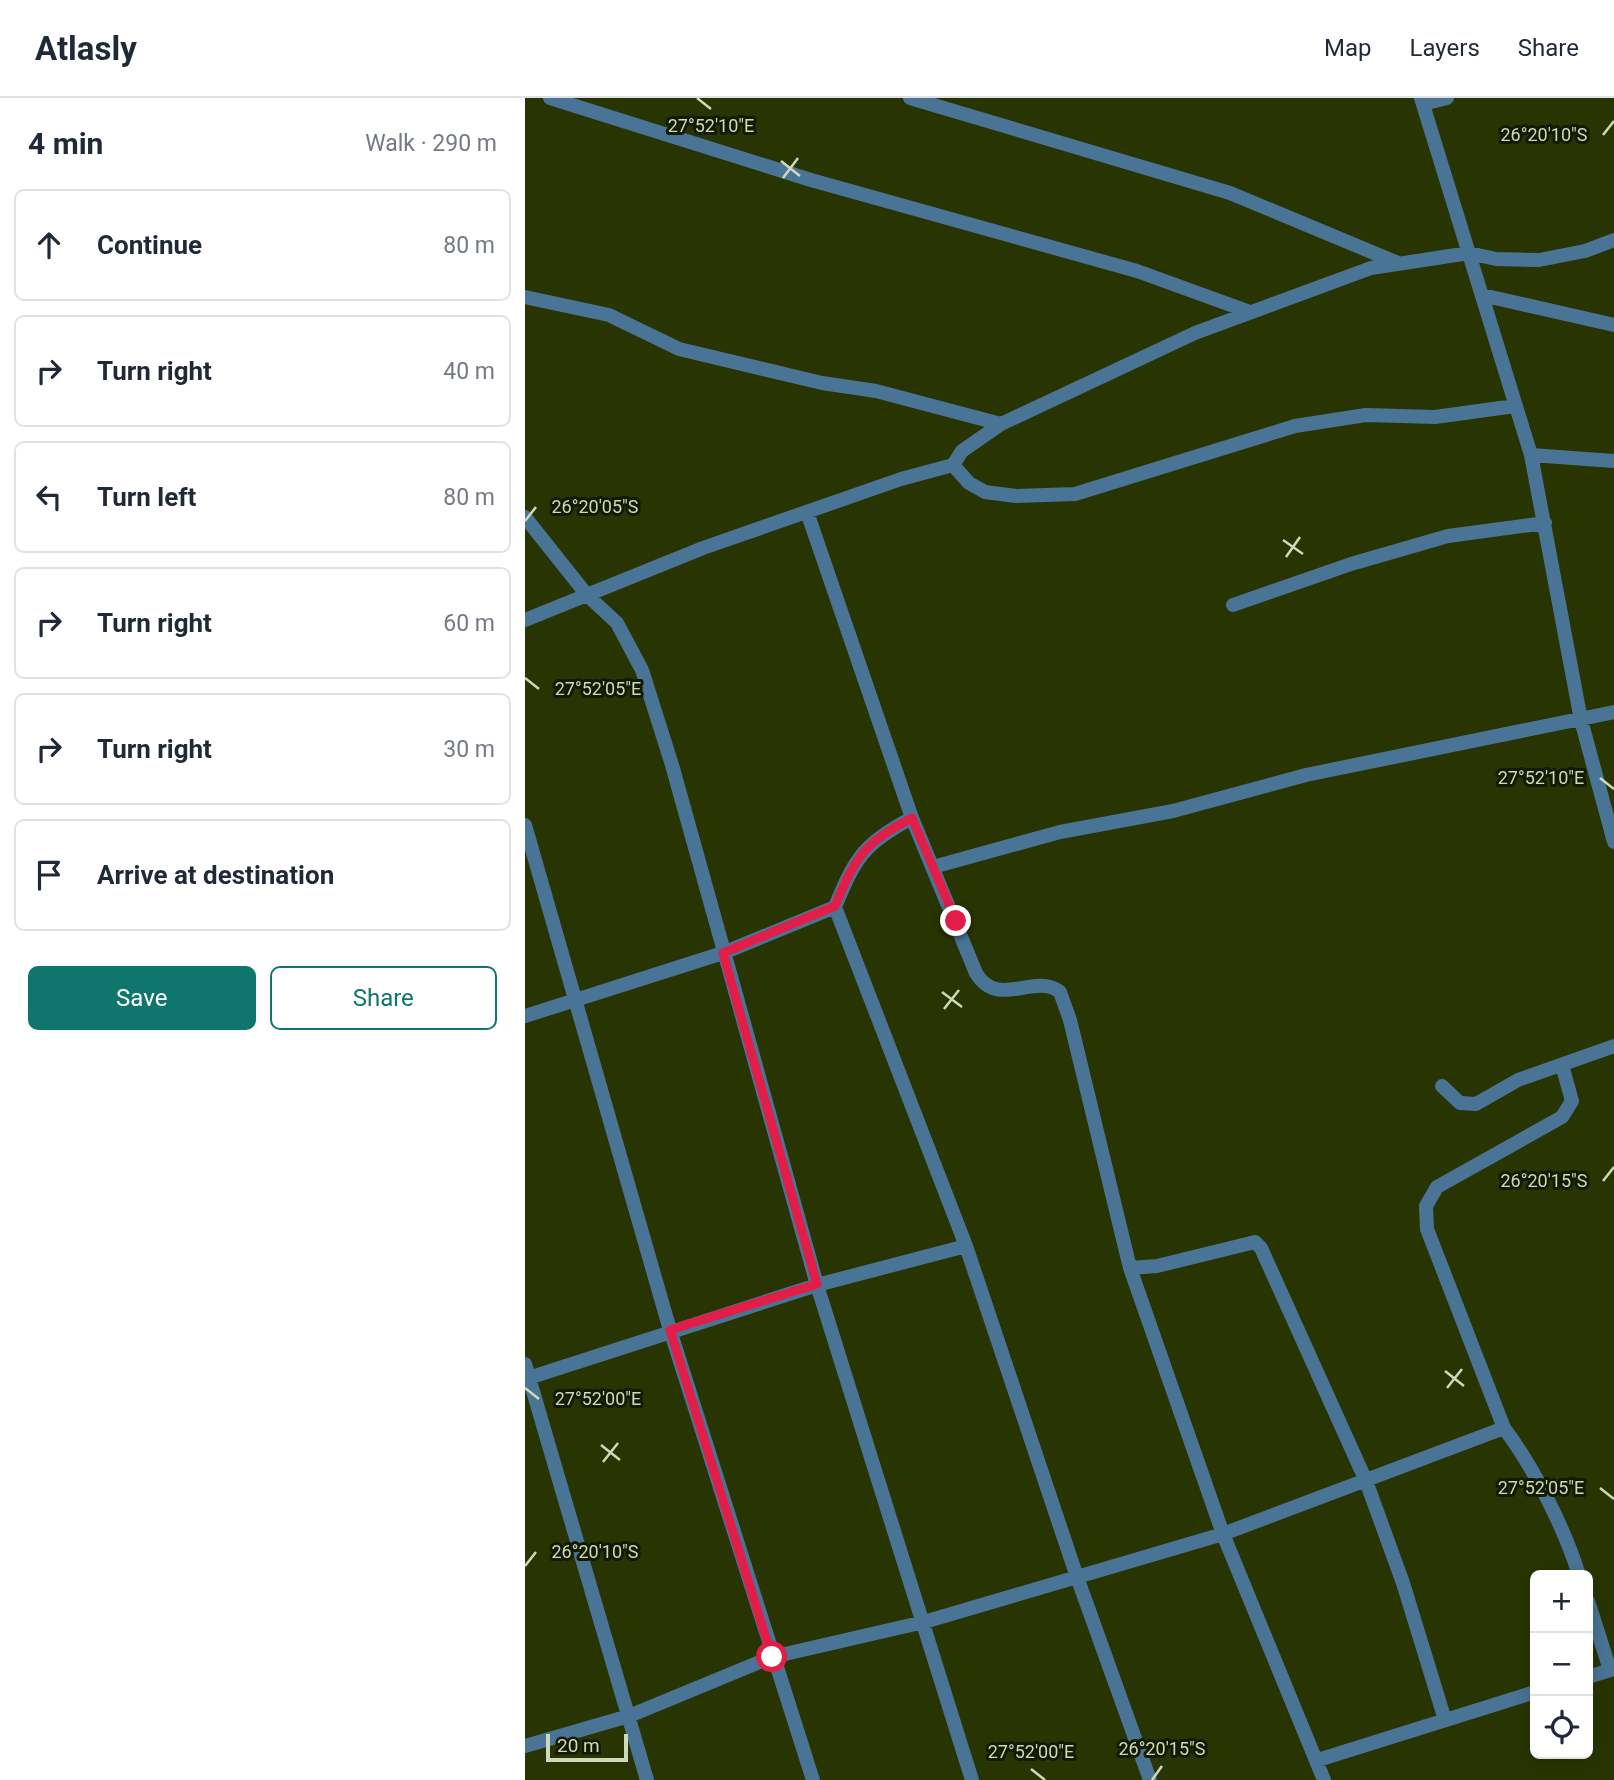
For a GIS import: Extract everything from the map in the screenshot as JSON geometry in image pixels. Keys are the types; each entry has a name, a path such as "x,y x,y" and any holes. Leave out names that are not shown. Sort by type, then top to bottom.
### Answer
{"street":[{"path":"551,98 811,180 1137,271 1249,312"},
{"path":"910,98 1230,193 1399,263"},
{"path":"1447,98 1422,101 1531,454 1581,720 1614,842"},
{"path":"525,620 703,548 901,479 953,465 962,451 1001,424 1195,333 1371,268 1469,253 1496,259 1539,260 1585,251 1614,240"},
{"path":"1482,295 1614,325"},
{"path":"525,297 608,316 679,349 822,383 876,391 1001,424"},
{"path":"953,465 969,483 985,492 1016,496 1075,494 1296,426 1366,415 1435,417 1515,406"},
{"path":"1531,454 1614,461"},
{"path":"807,512 912,818 979,979 997,991 1047,987 1060,992 1070,1020 1130,1268 1223,1534 1324,1780"},
{"path":"525,517 587,595 617,623 642,670 672,765 817,1284 972,1780"},
{"path":"1233,605 1351,564 1448,536 1545,523"},
{"path":"933,867 1060,832 1173,810 1306,775 1614,712"},
{"path":"525,1016 723,953 835,906 860,853 878,838 912,818"},
{"path":"525,825 670,1330 813,1780"},
{"path":"835,906 966,1246 1077,1577 1150,1780"},
{"path":"1442,1086 1460,1102 1476,1104 1518,1080 1614,1046"},
{"path":"1562,1065 1572,1101 1562,1117 1437,1187 1426,1206 1427,1229 1504,1427 1520,1449 1572,1552 1577,1570"},
{"path":"1130,1268 1157,1266 1235,1246 1258,1243 1366,1481 1403,1583 1445,1720"},
{"path":"647,1780 527,1374 817,1284 966,1246"},
{"path":"525,1746 629,1716 772,1657 924,1622 1223,1534 1504,1427"},
{"path":"1593,1615 1612,1670 1593,1676"},
{"path":"1318,1760 1530,1694"}],"route":[{"path":"772,1657 670,1330 817,1284 723,953 835,906 860,853 878,838 912,818 956,921"}]}
